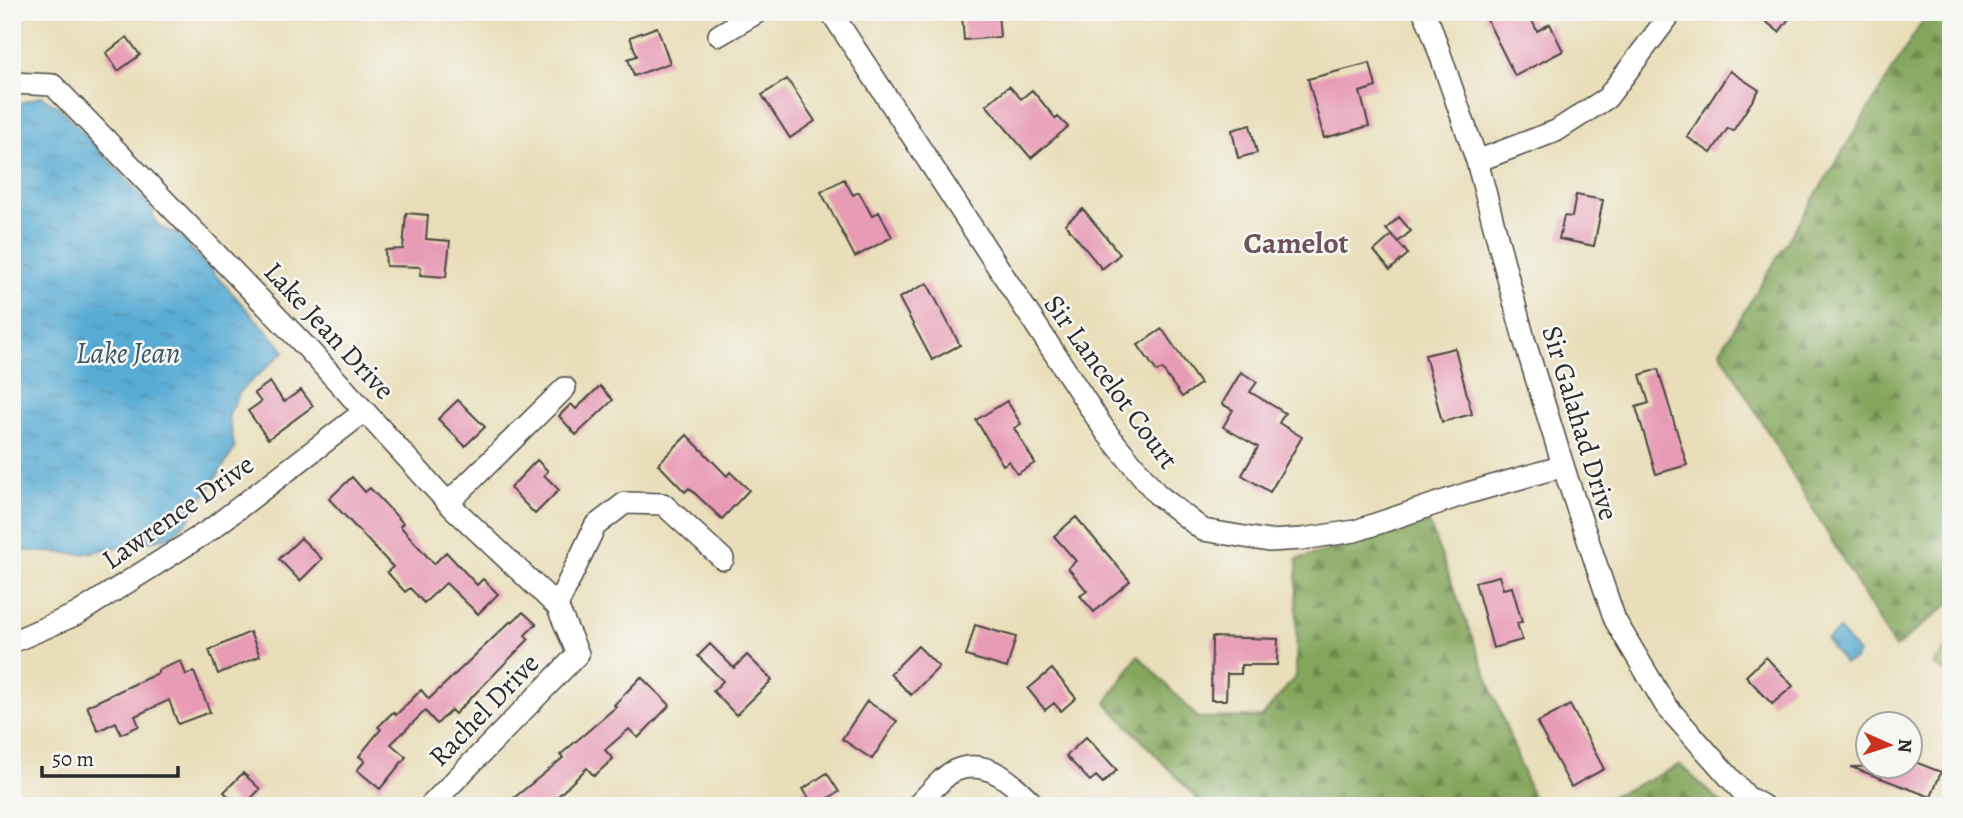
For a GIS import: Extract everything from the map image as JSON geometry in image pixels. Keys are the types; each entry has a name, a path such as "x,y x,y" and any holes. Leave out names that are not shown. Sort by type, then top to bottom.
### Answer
{"street":[{"path":"719,35 758,12"},
{"name":"Sir Lancelot Court","path":"831,12 1106,432 1157,494 1203,530 1269,541 1356,531 1468,493 1563,466"},
{"name":"Sir Galahad Drive","path":"1424,12 1432,28 1477,161 1524,339 1615,620 1666,706 1747,797 1763,806"},
{"path":"1477,161 1556,131 1607,98 1672,12"},
{"name":"Lake Jean Drive","path":"12,83 53,85 300,340 447,503 557,607 578,654"},
{"path":"447,503 565,388"},
{"name":"Lawrence Drive","path":"12,642 77,614 210,530 365,411"},
{"path":"557,607 595,526 625,503 663,504 723,559"},
{"name":"Rachel Drive","path":"430,806 578,654"},
{"path":"916,806 953,771 981,766 1011,781 1035,806"}],"green space":[{"path":"1928,12 1951,12 1951,602 1895,648 1720,351"},
{"path":"1429,523 1536,806 1204,806 1106,703 1138,655 1198,718 1262,717 1296,676 1297,559"},
{"path":"1951,644 1951,678 1934,664"},
{"path":"1680,765 1725,806 1591,806"}],"water":[{"name":"Lake Jean","path":"41,96 59,107 151,206 158,225 178,234 285,351 241,390 228,416 235,448 190,518 170,537 82,554 12,550 12,106"},
{"path":"1839,630 1858,653 1854,660 1844,663 1826,640"}],"building":[{"path":"970,12 998,12 1000,37 964,40 962,15"},
{"path":"1483,12 1528,12 1537,31 1550,24 1563,51 1515,76"},
{"path":"1754,12 1794,12 1779,32"},
{"path":"657,27 670,63 634,76 628,59 637,56 630,37"},
{"path":"127,37 140,55 118,71 106,53"},
{"path":"1370,63 1376,87 1360,92 1369,126 1324,138 1308,79"},
{"path":"1730,71 1759,90 1733,131 1728,128 1711,153 1687,137"},
{"path":"787,79 815,121 790,138 762,95"},
{"path":"1009,86 1021,99 1032,90 1056,119 1058,117 1068,127 1031,158 986,105"},
{"path":"1250,125 1257,153 1238,158 1232,130"},
{"path":"844,179 853,195 859,192 872,216 879,212 892,237 855,257 821,192"},
{"path":"1576,195 1603,200 1594,246 1559,239 1564,216 1572,217"},
{"path":"1083,209 1120,254 1102,269 1065,224"},
{"path":"406,213 428,215 426,239 450,241 446,277 420,275 421,267 386,266 385,250 403,249"},
{"path":"1399,217 1411,231 1398,242 1386,229"},
{"path":"1392,235 1408,254 1390,270 1374,251"},
{"path":"927,283 960,345 932,360 899,298"},
{"path":"1162,329 1200,384 1182,397 1162,369 1157,372 1138,345"},
{"path":"1455,348 1472,414 1442,422 1425,355"},
{"path":"1658,369 1687,465 1656,474 1636,407 1649,403 1640,375"},
{"path":"1241,372 1257,382 1250,392 1285,413 1279,423 1302,437 1270,492 1242,475 1258,447 1223,427 1233,410 1222,404"},
{"path":"270,382 284,402 301,390 313,406 268,439 248,411 261,402 254,393"},
{"path":"600,386 613,400 576,435 559,416 571,404 576,409"},
{"path":"458,400 485,427 465,446 438,419"},
{"path":"1007,401 1021,424 1014,428 1035,463 1017,474 1009,461 1003,465 976,420"},
{"path":"687,435 727,476 730,472 749,490 722,519 689,488 685,492 658,464"},
{"path":"537,460 548,471 544,475 559,490 535,514 510,488"},
{"path":"352,477 365,492 370,488 403,523 400,526 434,564 446,552 477,585 483,579 498,594 478,614 446,583 424,603 410,588 405,592 387,572 393,567 329,499"},
{"path":"1076,517 1130,581 1094,612 1080,596 1087,591 1068,568 1076,561 1054,536"},
{"path":"301,538 322,559 300,581 279,559"},
{"path":"1499,576 1503,589 1512,587 1522,622 1517,623 1522,640 1493,648 1475,582"},
{"path":"523,612 536,624 525,635 529,639 455,714 451,710 437,724 425,711 391,744 406,757 380,789 357,770 365,761 359,756 381,729 378,727 393,712 396,715 421,690 429,699"},
{"path":"975,625 1016,637 1007,668 966,656"},
{"path":"250,632 260,656 218,674 209,650"},
{"path":"1212,637 1278,639 1277,665 1241,665 1241,674 1227,674 1226,700 1211,700"},
{"path":"710,644 734,668 747,655 772,680 736,715 713,691 723,681 698,656"},
{"path":"918,646 939,667 911,695 890,674"},
{"path":"1766,657 1793,686 1772,704 1746,676"},
{"path":"181,661 186,675 194,672 210,712 178,724 169,700 135,716 139,726 121,734 116,722 98,731 87,706"},
{"path":"1052,669 1076,698 1061,711 1054,703 1045,710 1028,689"},
{"path":"641,677 670,705 638,738 629,729 605,750 613,759 594,776 587,768 548,806 504,806 563,758 560,755 616,707 614,705"},
{"path":"867,701 897,721 872,759 842,739"},
{"path":"1570,705 1604,769 1571,787 1537,723"},
{"path":"1086,737 1117,770 1103,783 1096,776 1090,781 1066,756"},
{"path":"1924,765 1941,772 1931,797 1886,780 1924,780"},
{"path":"243,773 260,789 244,806 238,806 224,792"},
{"path":"827,773 839,792 814,806 803,789"}],"district":[{"name":"Camelot","path":"1296,243"}]}
